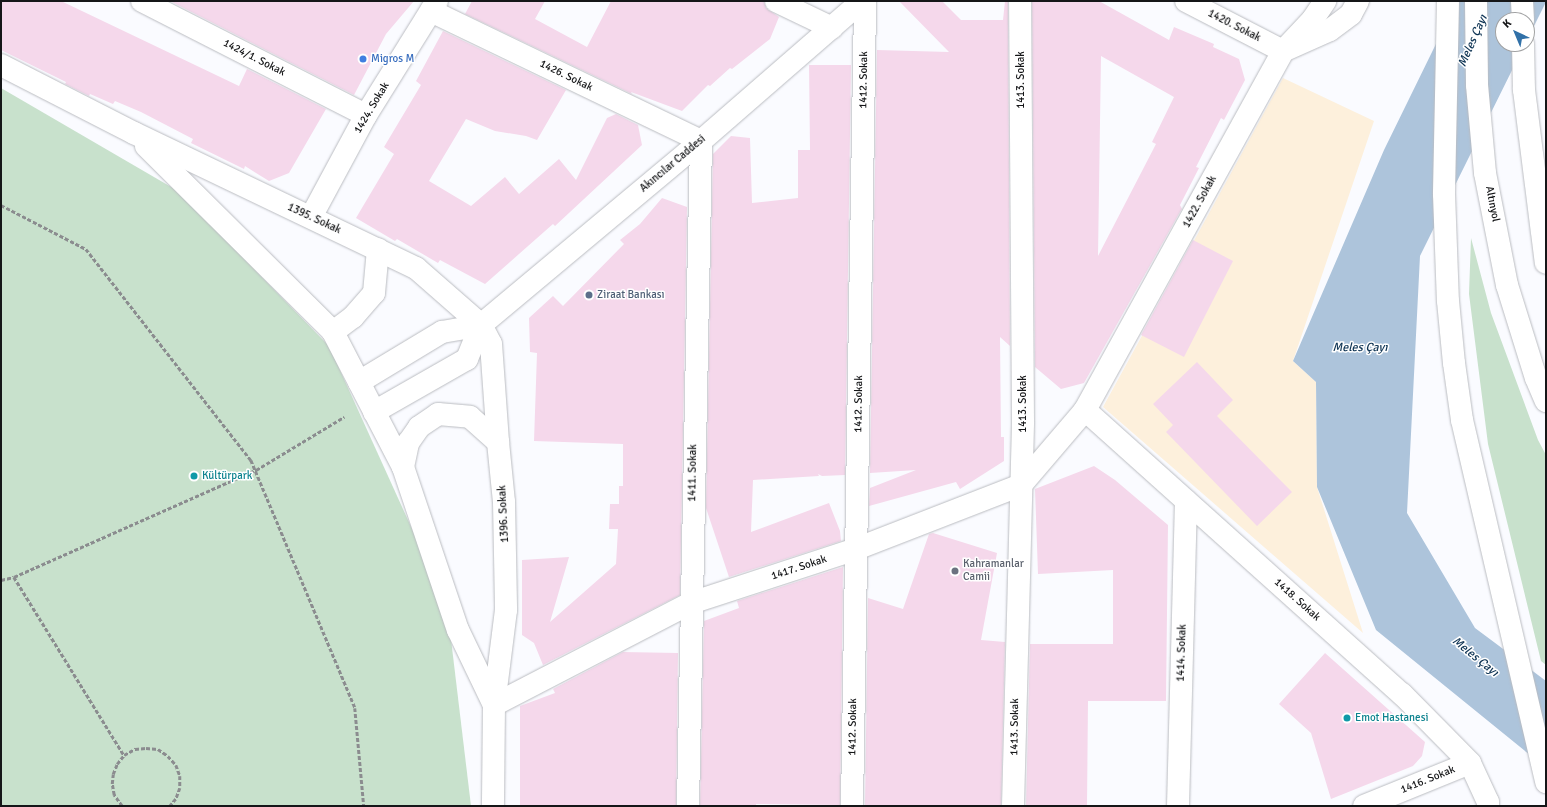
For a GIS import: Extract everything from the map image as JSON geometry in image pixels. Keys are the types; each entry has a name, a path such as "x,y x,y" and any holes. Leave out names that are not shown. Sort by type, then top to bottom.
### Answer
{"main road":[{"name":"1424/1. Sokak","path":"142,1 366,115"},
{"path":"776,1 832,28"},
{"name":"Akıncılar Caddesi","path":"481,325 701,141 862,1"},
{"name":"1412. Sokak","path":"852,806 866,1"},
{"name":"1413. Sokak","path":"1013,806 1024,422 1020,1"},
{"name":"1420. Sokak","path":"1186,1 1283,51"},
{"name":"1422. Sokak","path":"1085,410 1283,51 1313,19 1325,1"},
{"path":"1283,51 1330,30 1351,14 1358,1"},
{"path":"1448,1 1444,194 1448,301 1454,363 1462,420 1546,782"},
{"name":"Altınyol","path":"1476,1 1477,85 1486,173 1507,285 1536,378 1546,401"},
{"path":"1522,1 1522,12"},
{"name":"1424. Sokak","path":"311,217 366,115 434,6"},
{"name":"1426. Sokak","path":"434,6 701,141"},
{"path":"1523,52 1524,90 1545,260"},
{"name":"1395. Sokak","path":"1,64 234,183 311,217 416,268 481,325"},
{"name":"1395. Sokak","path":"134,133 333,332 374,412"},
{"name":"1411. Sokak","path":"688,806 690,603 701,141"},
{"path":"333,332 353,317 374,293 378,249"},
{"path":"359,382 442,332 481,325"},
{"path":"374,412 467,359 481,325"},
{"name":"1396. Sokak","path":"481,325 492,344 498,442 504,502 506,610 494,705 493,806"},
{"name":"1417. Sokak","path":"494,705 690,603 856,549 1021,485 1085,410"},
{"name":"1418. Sokak","path":"1085,410 1402,694 1470,763 1488,802 1488,806"},
{"name":"1396. Sokak","path":"374,412 403,467 458,630 494,705"},
{"path":"403,467 408,443 419,427 438,414 470,417 498,442"},
{"name":"1414. Sokak","path":"1178,806 1186,501"},
{"name":"1416. Sokak","path":"1364,806 1470,763"}],"path":[{"path":"1,205 86,249 251,460 355,708 364,806"},
{"path":"1,580 14,577 256,470 344,418"},
{"path":"14,577 124,755"},
{"path":"122,806 114,795 112,784 113,774 117,764 124,755 134,750 146,748 158,750 168,756 176,765 180,776 180,788 176,799 170,806"}],"shaded area":[{"path":"1283,78 1374,121 1293,361 1316,382 1317,487 1363,633 1103,407"}],"green space":[{"name":"Kültürpark","path":"1,88 178,191 329,346 447,606 471,806 1,806"},
{"path":"1471,238 1491,313 1538,440 1546,455 1546,665 1541,661 1488,444 1469,294"}],"water":[{"name":"Meles Çayı","path":"1457,1 1546,2 1535,24 1535,12 1495,12 1495,52 1521,52 1420,256 1407,513 1475,628 1546,681 1546,768 1376,630 1317,487 1316,382 1293,361 1384,150"}],"building":[{"path":"1,1 61,1 239,86 247,69 326,109 289,173 269,181 245,166 244,169 191,143 193,139 141,112 115,101 113,104 90,94 89,96 65,84 66,82 1,50"},
{"path":"170,1 414,1 386,34 354,95"},
{"path":"472,1 545,1 535,19 587,47 611,1 764,1 766,8 779,17 770,39 732,69 730,68 710,86 708,85 682,111 631,92 632,94 465,14"},
{"path":"899,1 942,1 961,20 1003,20 1005,1 1008,1 1010,346 1000,337 1001,437 1004,437 1004,461 960,489 956,482 869,506 870,488 916,470 870,473 877,50 949,52"},
{"path":"1032,1 1099,1 1169,40 1174,27 1214,44 1213,47 1239,59 1245,80 1224,120 1221,118 1196,167 1199,168 1180,205 1182,209 1084,383 1061,389 1035,367","holes":["1101,56 1174,97 1152,142 1156,144 1098,256"]},
{"path":"443,31 566,90 537,140 526,136 495,131 466,119 429,181 471,206 505,177 519,194 559,159 576,180 607,118 616,114 638,125 642,145 555,226 553,224 485,284 440,260 438,263 397,239 395,241 356,218 394,154 384,147 421,85 416,81"},
{"path":"809,65 851,65 845,475 822,476 818,474 819,476 753,480 751,532 829,503 840,531 841,541 729,577 706,508 713,154 731,136 750,138 752,203 798,198 798,150 810,150"},
{"path":"662,198 687,207 680,595 543,665 534,643 522,635 522,560 569,557 550,622 616,564 618,529 609,529 610,504 619,504 619,486 623,486 623,444 534,441 537,353 530,352 529,318 553,296 563,306 624,244 620,240 640,224"},
{"path":"1193,240 1233,261 1184,357 1141,335"},
{"path":"1197,362 1233,400 1217,416 1292,492 1257,526 1166,432 1173,425 1153,404"},
{"path":"1094,466 1115,480 1168,525 1166,701 1088,701 1087,806 1026,806 1030,644 1113,644 1113,570 1038,574 1035,489"},
{"path":"933,533 997,553 981,640 1005,642 1001,806 865,806 868,598 903,609 929,534"},
{"path":"843,567 840,805 756,804 756,806 700,806 704,621 739,608 737,601"},
{"path":"623,652 678,653 676,806 520,806 520,706 555,693 553,689"},
{"name":"Emot Hastanesi","path":"1325,653 1425,742 1422,756 1413,766 1331,799 1311,733 1279,704"}],"place":[{"name":"Migros M","path":"363,59"},
{"name":"Ziraat Bankası","path":"589,295"},
{"name":"Kültürpark","path":"194,476"},
{"name":"Kahramanlar Camii","path":"955,571"},
{"name":"Emot Hastanesi","path":"1347,718"}]}
